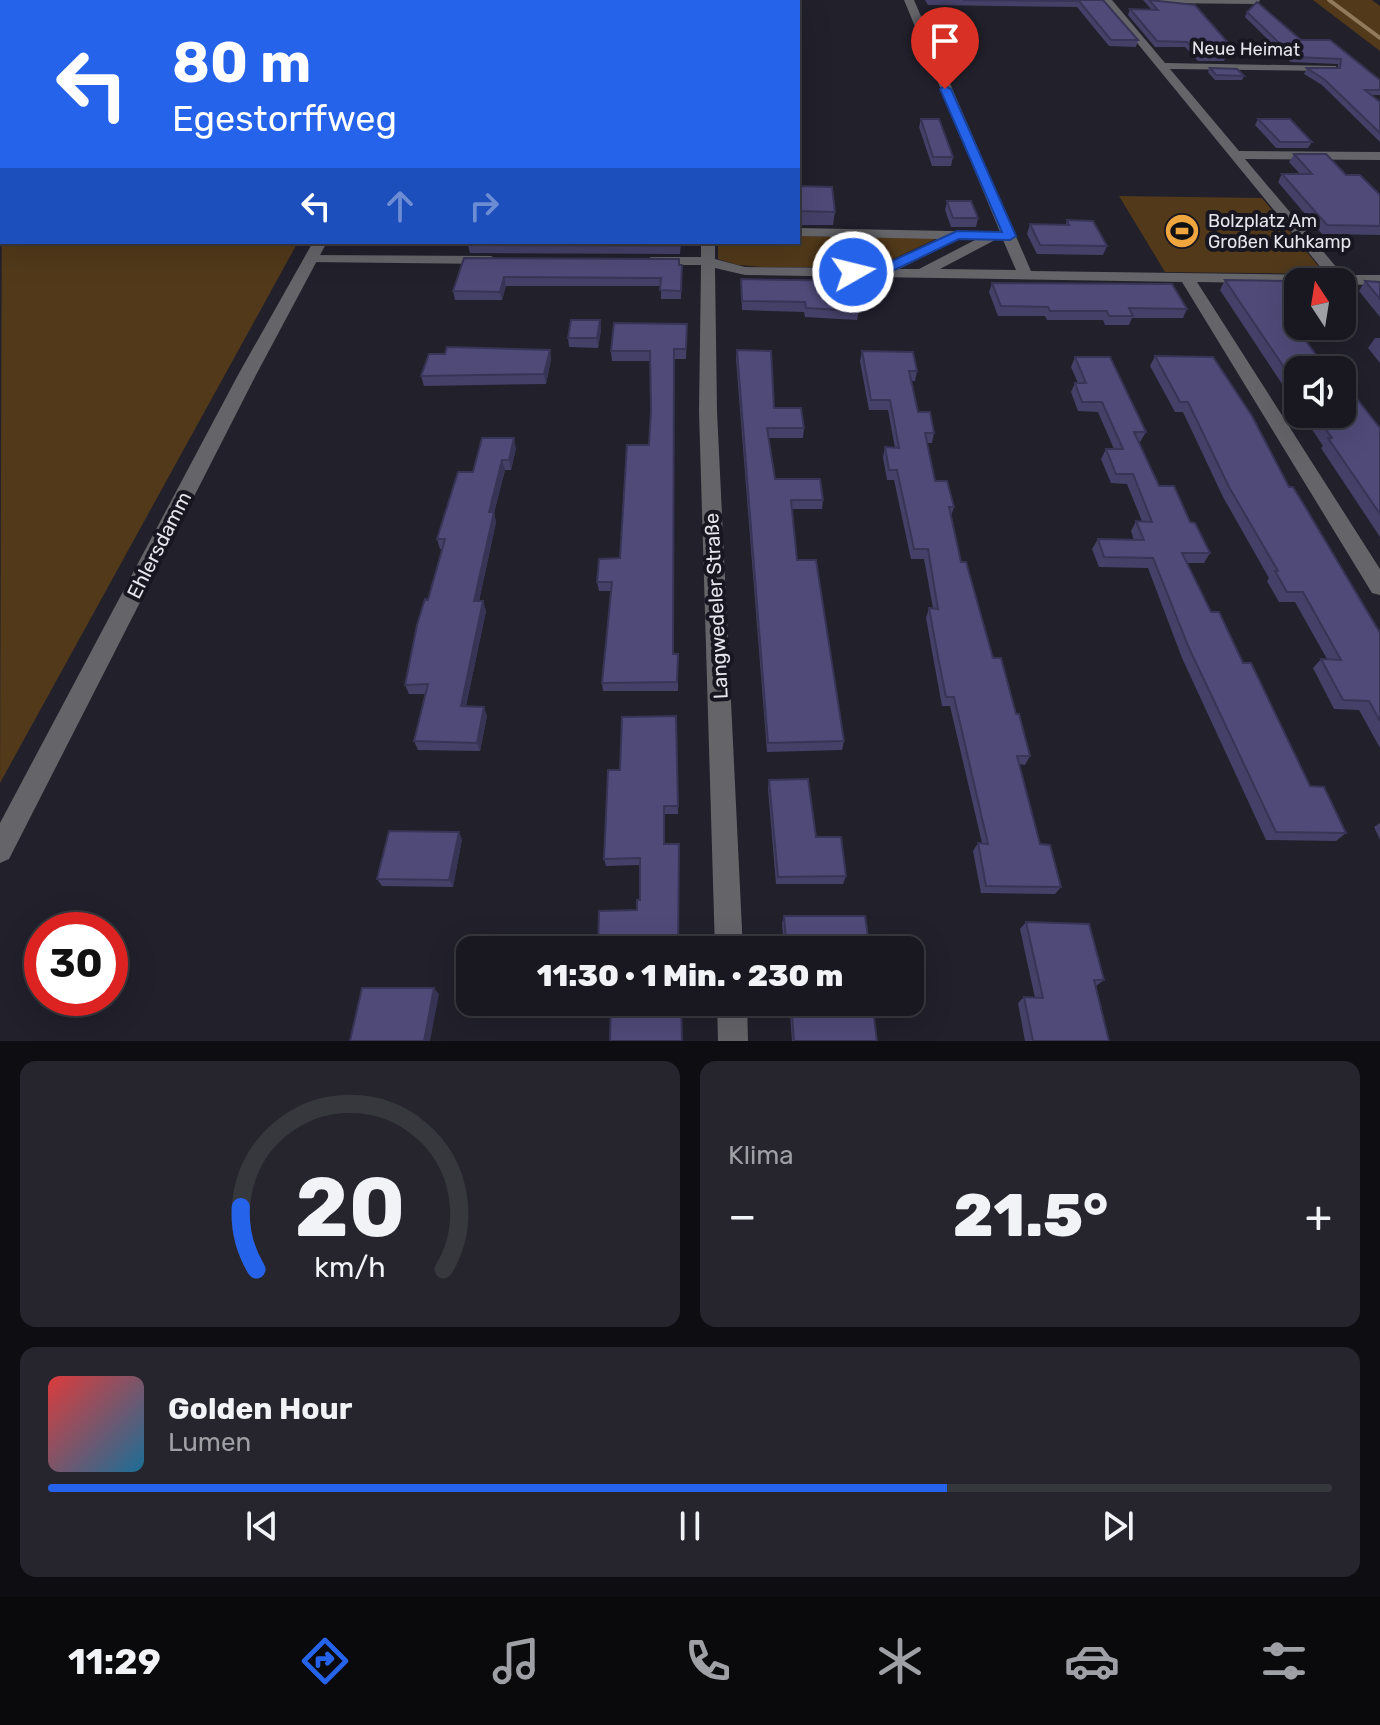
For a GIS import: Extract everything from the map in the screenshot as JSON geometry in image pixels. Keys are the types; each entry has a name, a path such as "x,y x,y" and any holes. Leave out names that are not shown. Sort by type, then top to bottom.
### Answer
{"street":[{"path":"909,0 1025,275"},
{"name":"Neue Heimat","path":"1107,0 1329,268"},
{"path":"1153,0 1255,1"},
{"name":"Neue Heimat","path":"1160,66 1332,68"},
{"path":"1234,155 1380,156"},
{"path":"800,232 1010,236"},
{"path":"879,272 957,235"},
{"path":"921,273 992,236"},
{"name":"Ehlersdamm","path":"0,850 247,375 319,244"},
{"path":"634,261 707,252 745,271 1284,279"},
{"name":"Langwedeler Straße","path":"707,252 709,424 728,936"},
{"path":"311,259 508,260"},
{"path":"1187,278 1380,587"},
{"path":"1356,279 1380,280"},
{"path":"732,1016 733,1041"}],"shaded area":[{"path":"1313,0 1372,0 1380,6 1380,51"},
{"path":"1119,196 1262,198 1320,268 1284,268 1284,273 1165,272"},
{"path":"800,236 938,238 876,267 763,267 738,265 718,259 718,244 800,244"},
{"path":"2,244 297,244 0,783"}],"building":[{"path":"963,0 1103,0 1138,40 1111,40 1079,1"},
{"path":"1149,0 1195,5 1230,45 1216,44 1227,56 1200,55 1187,42 1157,41 1130,9 1158,10"},
{"path":"1257,2 1301,40 1330,40 1380,80 1380,90 1365,90 1380,102 1380,133 1325,80 1307,68 1340,68 1341,59 1294,57 1247,12"},
{"path":"1210,68 1237,69 1244,76 1216,75"},
{"path":"921,119 939,119 953,157 933,157"},
{"path":"1258,119 1290,119 1312,142 1280,142"},
{"path":"1294,154 1326,154 1346,175 1360,175 1380,195 1380,226 1327,225 1282,174 1312,174"},
{"path":"800,186 832,187 835,212 800,211"},
{"path":"947,201 971,201 978,218 953,218"},
{"path":"1067,220 1093,221 1107,246 1040,245 1030,224 1069,225"},
{"path":"468,244 680,244 680,246"},
{"path":"464,258 679,259 679,265 682,265 681,291 660,290 661,278 504,277 500,292 453,291"},
{"path":"741,279 852,281 859,311 806,308 805,302 742,301"},
{"path":"1225,280 1284,281 1284,340 1305,340 1317,356 1284,356 1284,367"},
{"path":"1365,281 1380,282 1380,299"},
{"path":"992,283 1172,284 1187,309 1129,308 1133,316 1109,316 1107,311 1050,311 1048,307 1001,306"},
{"path":"571,320 600,320 597,338 568,338"},
{"path":"614,323 687,324 686,349 674,349 673,654 678,654 677,682 602,683 612,582 597,582 599,559 620,558 627,445 649,445 651,410 650,351 611,351"},
{"path":"447,347 550,350 544,374 421,376 429,354 445,354"},
{"path":"737,350 771,351 774,408 801,408 804,428 767,428 775,479 820,479 823,500 791,500 797,560 816,560 844,741 768,743"},
{"path":"862,351 913,352 917,371 909,371 918,412 930,412 934,433 925,433 935,481 947,481 954,507 949,507 961,562 966,562 993,658 1001,658 1030,756 1017,756 1040,844 1050,845 1061,887 986,886 978,843 988,844 954,697 946,697 929,608 938,609 928,549 914,549 897,470 889,470 885,447 899,448 890,400 871,400"},
{"path":"1155,356 1213,357 1252,416 1289,487 1293,487 1380,633 1380,721 1369,701 1343,700 1321,659 1341,660 1303,592 1287,592 1229,487 1188,402 1180,402"},
{"path":"1075,357 1110,357 1146,432 1134,432 1159,486 1174,486 1190,522 1195,523 1210,553 1182,553 1211,612 1219,612 1243,663 1251,663 1310,786 1324,787 1346,833 1276,832 1189,648 1153,558 1104,557 1098,539 1144,540 1136,521 1152,522 1133,474 1116,474 1106,449 1123,449 1102,402 1082,402 1075,383 1086,383"},
{"path":"1356,398 1380,428 1380,514 1328,438 1332,438 1325,428 1356,428"},
{"path":"482,438 514,438 509,460 502,460 489,512 494,512 474,601 483,601 461,706 484,707 477,743 414,741 428,684 405,685 417,625 425,599 428,600 445,539 437,539 458,472 473,472"},
{"path":"676,716 678,806 664,806 664,844 679,844 678,936 598,936 599,911 637,910 637,900 640,900 640,858 604,859 608,770 620,770 622,717"},
{"path":"808,779 816,837 841,837 846,876 778,877 769,780"},
{"path":"389,831 459,832 449,880 377,879"},
{"path":"784,916 865,916 868,936 786,936"},
{"path":"1026,922 1089,924 1104,980 1094,980 1109,1041 1033,1041 1024,997 1043,998"},
{"path":"362,988 434,988 424,1041 350,1041"},
{"path":"611,1016 681,1016 682,1041 610,1041"},
{"path":"792,1016 874,1016 877,1041 794,1041"}],"waterway":[{"path":"1329,0 1380,38"}],"place":[{"name":"Bolzplatz Am Großen Kuhkamp","path":"1182,231"}],"route":[{"path":"853,272 879,272 957,235 1010,236 945,89"}]}
